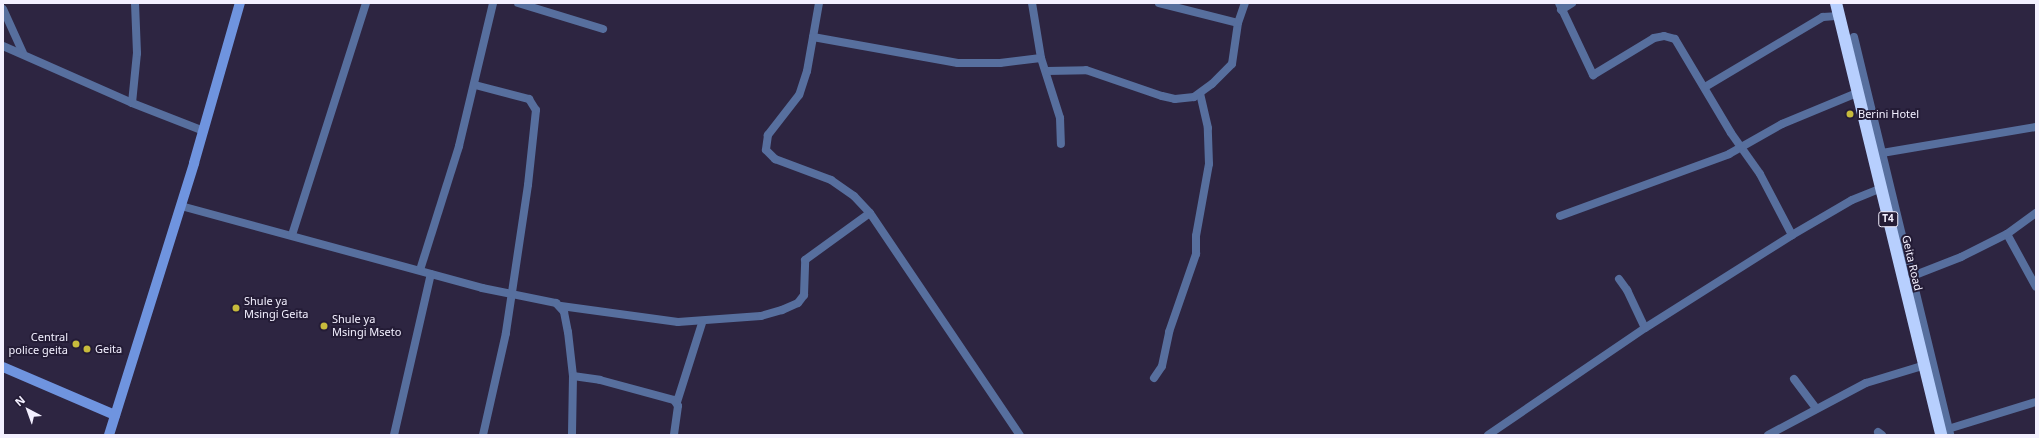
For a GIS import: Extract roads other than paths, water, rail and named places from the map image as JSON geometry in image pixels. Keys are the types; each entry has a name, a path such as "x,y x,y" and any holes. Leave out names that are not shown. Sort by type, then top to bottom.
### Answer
{"highway":[{"name":"Geita Road","path":"1836,3 1922,366 1946,433"}],"street":[{"path":"132,103 137,53 135,3"},
{"path":"109,435 204,131 240,3"},
{"path":"292,235 366,3"},
{"path":"420,270 459,146 475,85 493,3"},
{"path":"518,3 603,30"},
{"path":"820,3 799,95 768,135 766,150 775,159 831,180 854,196 870,213 1020,435"},
{"path":"1032,3 1041,58 1047,71 1060,118 1061,144"},
{"path":"1159,3 1238,24"},
{"path":"1047,71 1086,70 1175,99 1187,98 1200,94 1232,64 1238,24 1245,3"},
{"path":"1572,3 1560,6 1593,75 1645,43 1664,36 1678,42 1741,148 1760,174 1792,235"},
{"path":"3,10 23,54"},
{"path":"1705,87 1823,17 1839,16"},
{"path":"813,37 958,63 1000,63 1041,58"},
{"path":"1854,37 1882,152 1946,433 2036,402"},
{"path":"3,46 132,103 204,131"},
{"path":"475,85 529,99 535,105 534,129 506,333 483,435"},
{"path":"1560,216 1741,148 1786,121 1857,93"},
{"path":"1154,378 1164,362 1169,332 1196,254 1196,236 1208,174 1209,147 1200,94"},
{"path":"1882,152 2036,127"},
{"path":"1488,435 1645,328 1792,235 1852,200 1881,188"},
{"path":"181,206 431,274 556,303 561,306 658,321 702,322 761,316 798,303 805,291 805,260 870,213"},
{"path":"1910,277 1961,257 2007,234 2036,213"},
{"path":"2007,234 2036,287"},
{"path":"394,435 431,274"},
{"path":"1618,280 1627,290 1645,328"},
{"path":"561,306 568,332 572,376 572,435"},
{"path":"674,435 677,421 677,402 702,322"},
{"path":"1768,435 1816,408 1879,378 1922,366"},
{"path":"3,367 115,415"},
{"path":"572,376 627,386 670,398 677,402"},
{"path":"1794,379 1816,408"}],"place":[{"name":"Berini Hotel","path":"1850,114"},
{"name":"Shule ya Msingi Geita","path":"236,308"},
{"name":"Shule ya Msingi Mseto","path":"324,326"},
{"name":"Central police geita","path":"76,344"},
{"name":"Geita","path":"87,349"}]}
